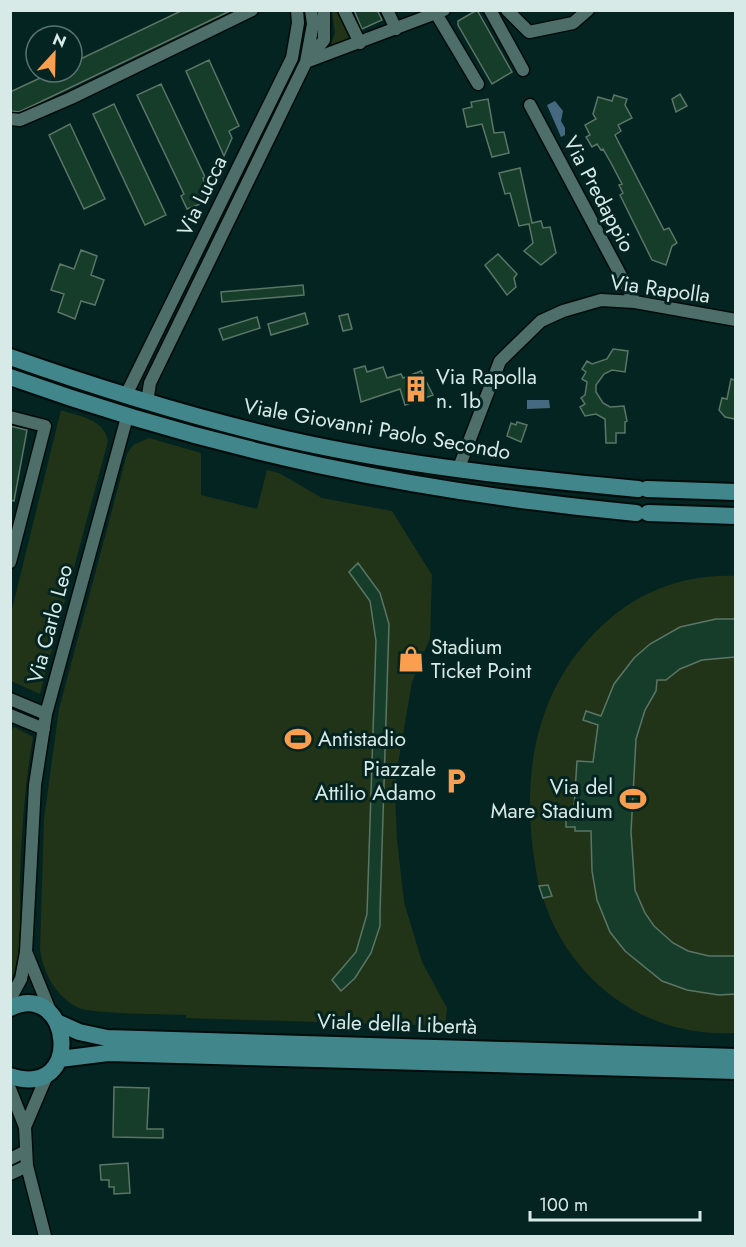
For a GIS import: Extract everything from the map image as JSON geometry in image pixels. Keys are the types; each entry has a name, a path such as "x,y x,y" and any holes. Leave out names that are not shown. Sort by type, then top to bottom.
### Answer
{"main road":[{"name":"Viale Giovanni Paolo Secondo","path":"10,357 147,402 287,439 458,470 642,489 735,492"},
{"name":"Viale Giovanni Paolo Secondo","path":"10,377 126,417 270,456 453,492 642,513 735,516"},
{"path":"453,492 458,470"},
{"path":"642,489 631,494 629,502 642,513"},
{"name":"Viale della Libertà","path":"10,1008 27,1004 40,1007 55,1019 79,1032 107,1038 735,1057"},
{"path":"10,1076 24,1080 48,1073 60,1059 63,1035 55,1019"},
{"name":"Viale della Libertà","path":"60,1059 108,1053 735,1071"}],"street":[{"path":"10,119 20,120 71,98 252,10"},
{"name":"Via Lucca","path":"126,395 292,58 298,23 297,10"},
{"name":"Via Lucca","path":"306,62 313,24 311,10"},
{"name":"Via Lucca","path":"147,402 150,383 306,62 324,40 324,10"},
{"path":"344,10 360,44"},
{"path":"387,10 396,29"},
{"path":"490,10 523,70"},
{"path":"507,10 529,32 573,23 588,10"},
{"path":"292,58 306,62 441,13 477,84"},
{"name":"Via Predappio","path":"530,105 635,302"},
{"name":"Via Rapolla","path":"458,470 500,361 524,335 541,321 562,311 600,300 635,302 735,320"},
{"path":"10,417 45,426 10,562"},
{"name":"Via Carlo Leo","path":"10,999 21,980 26,952 35,785 46,714 126,417"},
{"path":"10,699 46,714"},
{"path":"10,715 44,729"},
{"name":"Via Carlo Leo","path":"26,952 40,992 55,1019"},
{"path":"25,1127 48,1073"},
{"path":"10,1089 25,1127 27,1166 45,1236"},
{"path":"10,1159 26,1151"},
{"path":"10,1174 27,1166"}],"green space":[{"path":"332,11 337,11 350,40 331,44 335,33"},
{"path":"11,365 97,395 96,399 11,370"},
{"path":"61,410 90,419 101,427 108,441 40,694 11,681 11,613"},
{"name":"Antistadio","path":"149,438 201,453 201,495 257,509 267,470 279,473 322,498 392,511 432,575 430,638 412,682 395,795 404,902 422,962 447,1008 445,1026 186,1018 186,1015 114,1013 79,1008 64,998 52,983 44,967 40,949 44,819 59,709 127,454 133,445"},
{"name":"Via del Mare Stadium","path":"735,576 735,1033 702,1032 671,1026 642,1015 616,999 592,979 572,955 555,928 543,898 552,896 548,885 539,886 530,811 531,774 537,739 548,705 563,673 585,643 626,606 655,591 702,577"},
{"path":"14,727 33,737 23,823 18,956 11,981 10,732"}],"water":[{"path":"555,101 563,111 561,121 565,128 565,135 561,137 547,105"},
{"path":"527,400 549,400 550,408 527,409"}],"building":[{"path":"183,10 232,10 84,81 84,57"},
{"path":"354,10 377,10 382,20 362,29"},
{"path":"477,10 512,72 492,84 458,25 458,21"},
{"path":"209,60 239,126 229,131 232,138 224,156 186,71"},
{"path":"27,84 77,84 19,112 11,111 10,92"},
{"path":"161,84 205,177 203,178 208,193 203,203 187,209 181,196 184,194 137,95"},
{"path":"680,94 687,106 676,112 672,99"},
{"path":"614,95 627,99 625,105 632,118 618,125 621,131 615,135 664,230 669,228 677,243 672,246 666,265 652,260 620,195 623,193 619,185 622,184 611,163 603,149 601,150 597,144 592,147 586,137 590,135 585,125 596,119 593,114 598,97 612,101"},
{"path":"488,99 494,133 504,132 509,153 492,157 482,124 467,127 463,109 472,107 471,102"},
{"path":"114,104 166,215 145,225 93,114"},
{"path":"70,124 105,199 84,209 49,135"},
{"path":"520,168 532,223 541,221 543,228 550,227 556,253 541,265 524,251 533,243 529,224 519,226 510,193 505,194 499,173"},
{"path":"81,250 97,256 91,275 104,280 95,305 81,301 75,319 58,312 64,294 51,290 60,264 74,269"},
{"path":"498,254 517,274 514,278 516,287 507,295 485,265"},
{"path":"303,285 304,295 222,302 221,292"},
{"path":"305,313 308,324 271,335 268,324"},
{"path":"348,314 352,329 343,331 339,316"},
{"path":"257,317 260,328 223,340 219,329"},
{"path":"613,349 628,351 625,372 612,370 604,374 596,385 596,392 603,403 610,407 624,406 627,421 625,422 625,433 616,433 616,443 606,443 605,419 596,414 585,416 580,407 585,404 581,398 585,395 587,382 582,379 586,372 582,369 587,361 592,364 607,359"},
{"path":"365,366 367,372 383,367 387,378 401,374 403,378 421,371 433,395 405,405 400,389 361,402 354,369"},
{"path":"731,379 735,380 735,419 725,417 719,410 722,398 727,399"},
{"path":"517,422 527,425 521,442 507,436 511,423 516,425"},
{"path":"10,426 27,430 14,501 10,500"},
{"path":"358,563 380,593 389,624 380,926 371,953 355,978 341,991 332,980 356,952 367,914 376,641 370,601 349,572"},
{"path":"716,619 735,619 735,657 702,660 680,669 666,680 657,680 656,691 645,710 636,739 631,832 635,890 645,913 654,926 673,943 688,951 709,956 735,956 735,994 719,995 687,990 662,981 625,951 610,932 597,900 592,871 591,831 575,831 575,827 566,827 566,808 574,808 577,761 593,762 598,725 583,720 586,711 601,716 614,684 634,658 650,644 680,627"},
{"path":"548,885 552,896 543,898 539,886"},
{"path":"114,1087 149,1088 147,1129 163,1129 163,1138 113,1137"},
{"path":"128,1163 130,1193 114,1194 114,1187 109,1187 109,1180 101,1180 100,1165"}],"place":[{"name":"Via Rapolla n. 1b","path":"416,389"},
{"name":"Stadium Ticket Point","path":"411,659"},
{"name":"Antistadio","path":"298,739"},
{"name":"Piazzale Attilio Adamo","path":"456,781"},
{"name":"Via del Mare Stadium","path":"633,799"}]}
